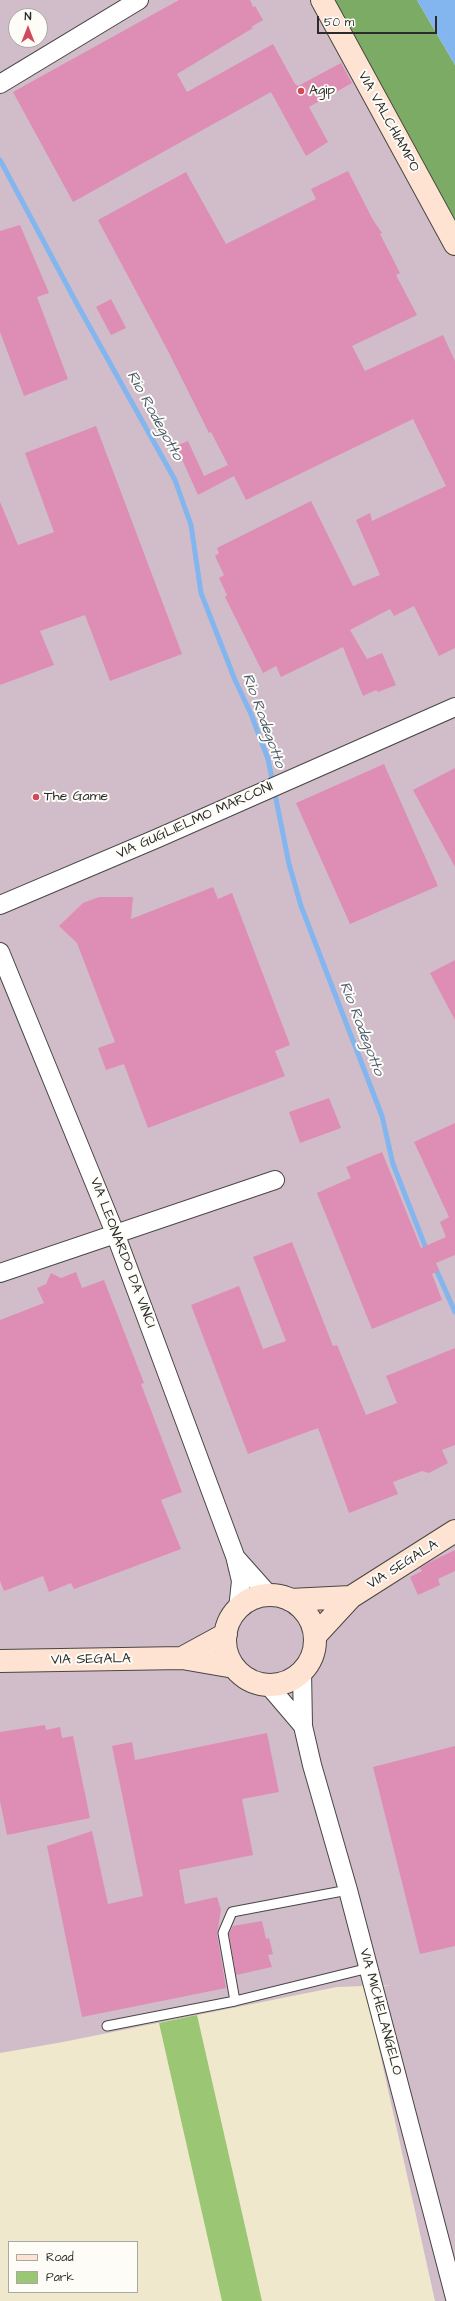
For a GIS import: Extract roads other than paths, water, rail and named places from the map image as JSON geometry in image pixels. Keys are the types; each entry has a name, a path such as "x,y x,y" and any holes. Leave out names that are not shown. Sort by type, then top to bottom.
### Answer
{"street":[{"path":"0,84 139,0"},
{"name":"VIA VALCHIAMPO","path":"322,0 455,244"},
{"name":"VIA GUGLIELMO MARCONI","path":"0,905 158,838 455,707"},
{"name":"VIA LEONARDO DA VINCI","path":"0,952 115,1233 235,1556 241,1581 238,1609"},
{"path":"0,1273 275,1180"},
{"name":"VIA SEGALA","path":"315,1636 351,1597 455,1531"},
{"name":"VIA LEONARDO DA VINCI","path":"235,1556 270,1595"},
{"name":"VIA SEGALA","path":"234,1667 226,1645 226,1634 232,1616 247,1601 270,1595 290,1600 351,1597"},
{"name":"VIA SEGALA","path":"0,1662 182,1658 234,1667 249,1679 268,1685 286,1681 302,1671 310,1661 314,1649 315,1636 311,1621 303,1609 290,1600"},
{"name":"VIA SEGALA","path":"182,1658 226,1634"},
{"name":"VIA MICHELANGELO","path":"302,1671 303,1726 369,1968 455,2298"},
{"name":"VIA MICHELANGELO","path":"268,1685 303,1726"}],"lane":[{"path":"235,2001 223,1933 232,1912 348,1890"},
{"path":"107,2026 235,2001 369,1968"}],"water":[{"path":"417,0 455,0 455,65"}],"waterway":[{"name":"Rio Rodegotto","path":"0,160 77,304 175,480 191,525 201,593 268,759 289,864 301,906 382,1116 393,1164 427,1251"},
{"name":"Rio Rodegotto","path":"435,1267 455,1312"}],"place":[{"name":"Agip","path":"301,91"},
{"name":"The Game","path":"36,797"}]}
